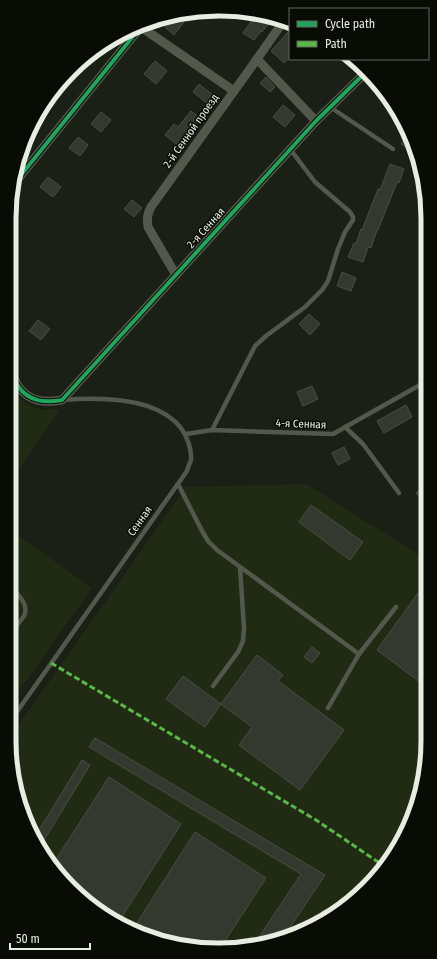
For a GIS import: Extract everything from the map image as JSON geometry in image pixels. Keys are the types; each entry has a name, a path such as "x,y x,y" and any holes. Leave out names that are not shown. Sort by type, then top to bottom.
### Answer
{"street":[{"name":"2-й Сенной проезд","path":"176,275 148,227 147,218 151,207 280,26"},
{"path":"147,29 234,91"},
{"path":"21,175 135,34"},
{"path":"257,59 316,121"},
{"name":"2-я Сенная","path":"62,400 290,149 362,75"},
{"path":"16,381 24,394 31,399 54,402 62,400"}],"lane":[{"path":"330,107 393,149"},
{"path":"212,430 255,346 305,307 322,290 328,280 345,232 353,220 346,209 315,182 290,149"},
{"name":"4-я Сенная","path":"186,434 212,430 333,434 421,384"},
{"name":"Сенная","path":"16,713 178,484 191,459 190,446 186,434 176,422 166,414 142,404 112,399 92,398 62,400"},
{"path":"345,427 363,444 399,493"},
{"path":"178,484 208,541 217,550 359,654"},
{"path":"213,686 238,652 244,641 240,567"},
{"path":"16,593 23,601 26,612 16,627"},
{"path":"328,708 359,654 396,607"}],"shaded area":[{"path":"16,395 27,405 42,410 60,409 16,474"},
{"path":"306,484 421,556 421,754 414,793 406,818 394,842 371,874 352,893 331,909 296,928 271,936 232,943 205,943 179,939 141,928 117,916 85,893 66,874 50,853 31,818 23,793 16,754 16,729 186,487"},
{"path":"16,534 92,588 16,695"}],"building":[{"path":"253,19 270,23 254,40 243,33"},
{"path":"179,20 184,22 174,35 164,26 166,23"},
{"path":"289,31 289,57 284,63 271,51"},
{"path":"155,61 167,71 156,84 144,74"},
{"path":"266,77 275,87 270,92 260,83"},
{"path":"199,84 214,96 208,104 193,92"},
{"path":"283,105 295,115 285,127 273,117"},
{"path":"191,111 200,118 188,135 190,137 181,148 165,135 174,124 178,127"},
{"path":"101,112 111,120 101,132 91,124"},
{"path":"78,137 88,145 80,156 69,148"},
{"path":"405,139 409,149 401,144"},
{"path":"390,164 404,169 399,183 397,182 371,248 368,247 363,262 348,257 354,243 356,244 378,189 380,190"},
{"path":"48,177 61,187 53,197 40,187"},
{"path":"132,200 142,208 134,217 124,209"},
{"path":"342,272 356,278 351,291 337,286"},
{"path":"309,314 320,324 310,335 299,324"},
{"path":"38,320 50,329 41,340 29,331"},
{"path":"312,386 318,399 303,406 297,392"},
{"path":"406,405 412,417 384,433 377,421"},
{"path":"344,447 350,459 338,465 332,453"},
{"path":"421,489 421,499 416,493"},
{"path":"311,505 363,542 350,560 299,522"},
{"path":"421,589 421,683 377,650"},
{"path":"312,647 320,653 312,663 304,657"},
{"path":"257,655 283,675 278,681 344,730 300,790 239,745 252,727 221,704"},
{"path":"183,676 221,704 205,727 166,699"},
{"path":"95,738 325,875 288,931 258,939 301,874 89,747"},
{"path":"82,760 90,765 43,842 38,832"},
{"path":"109,777 181,824 121,918 85,893 75,884 55,860"},
{"path":"195,832 266,878 224,943 205,943 179,939 135,925"},
{"path":"323,910 326,912 320,916 318,917"}],"marked path":[{"path":"51,663 316,820 380,863"}],"cycle path":[{"path":"21,175 135,34"},
{"path":"16,382 22,391 32,398 44,401 62,400 316,121 362,75"}]}
